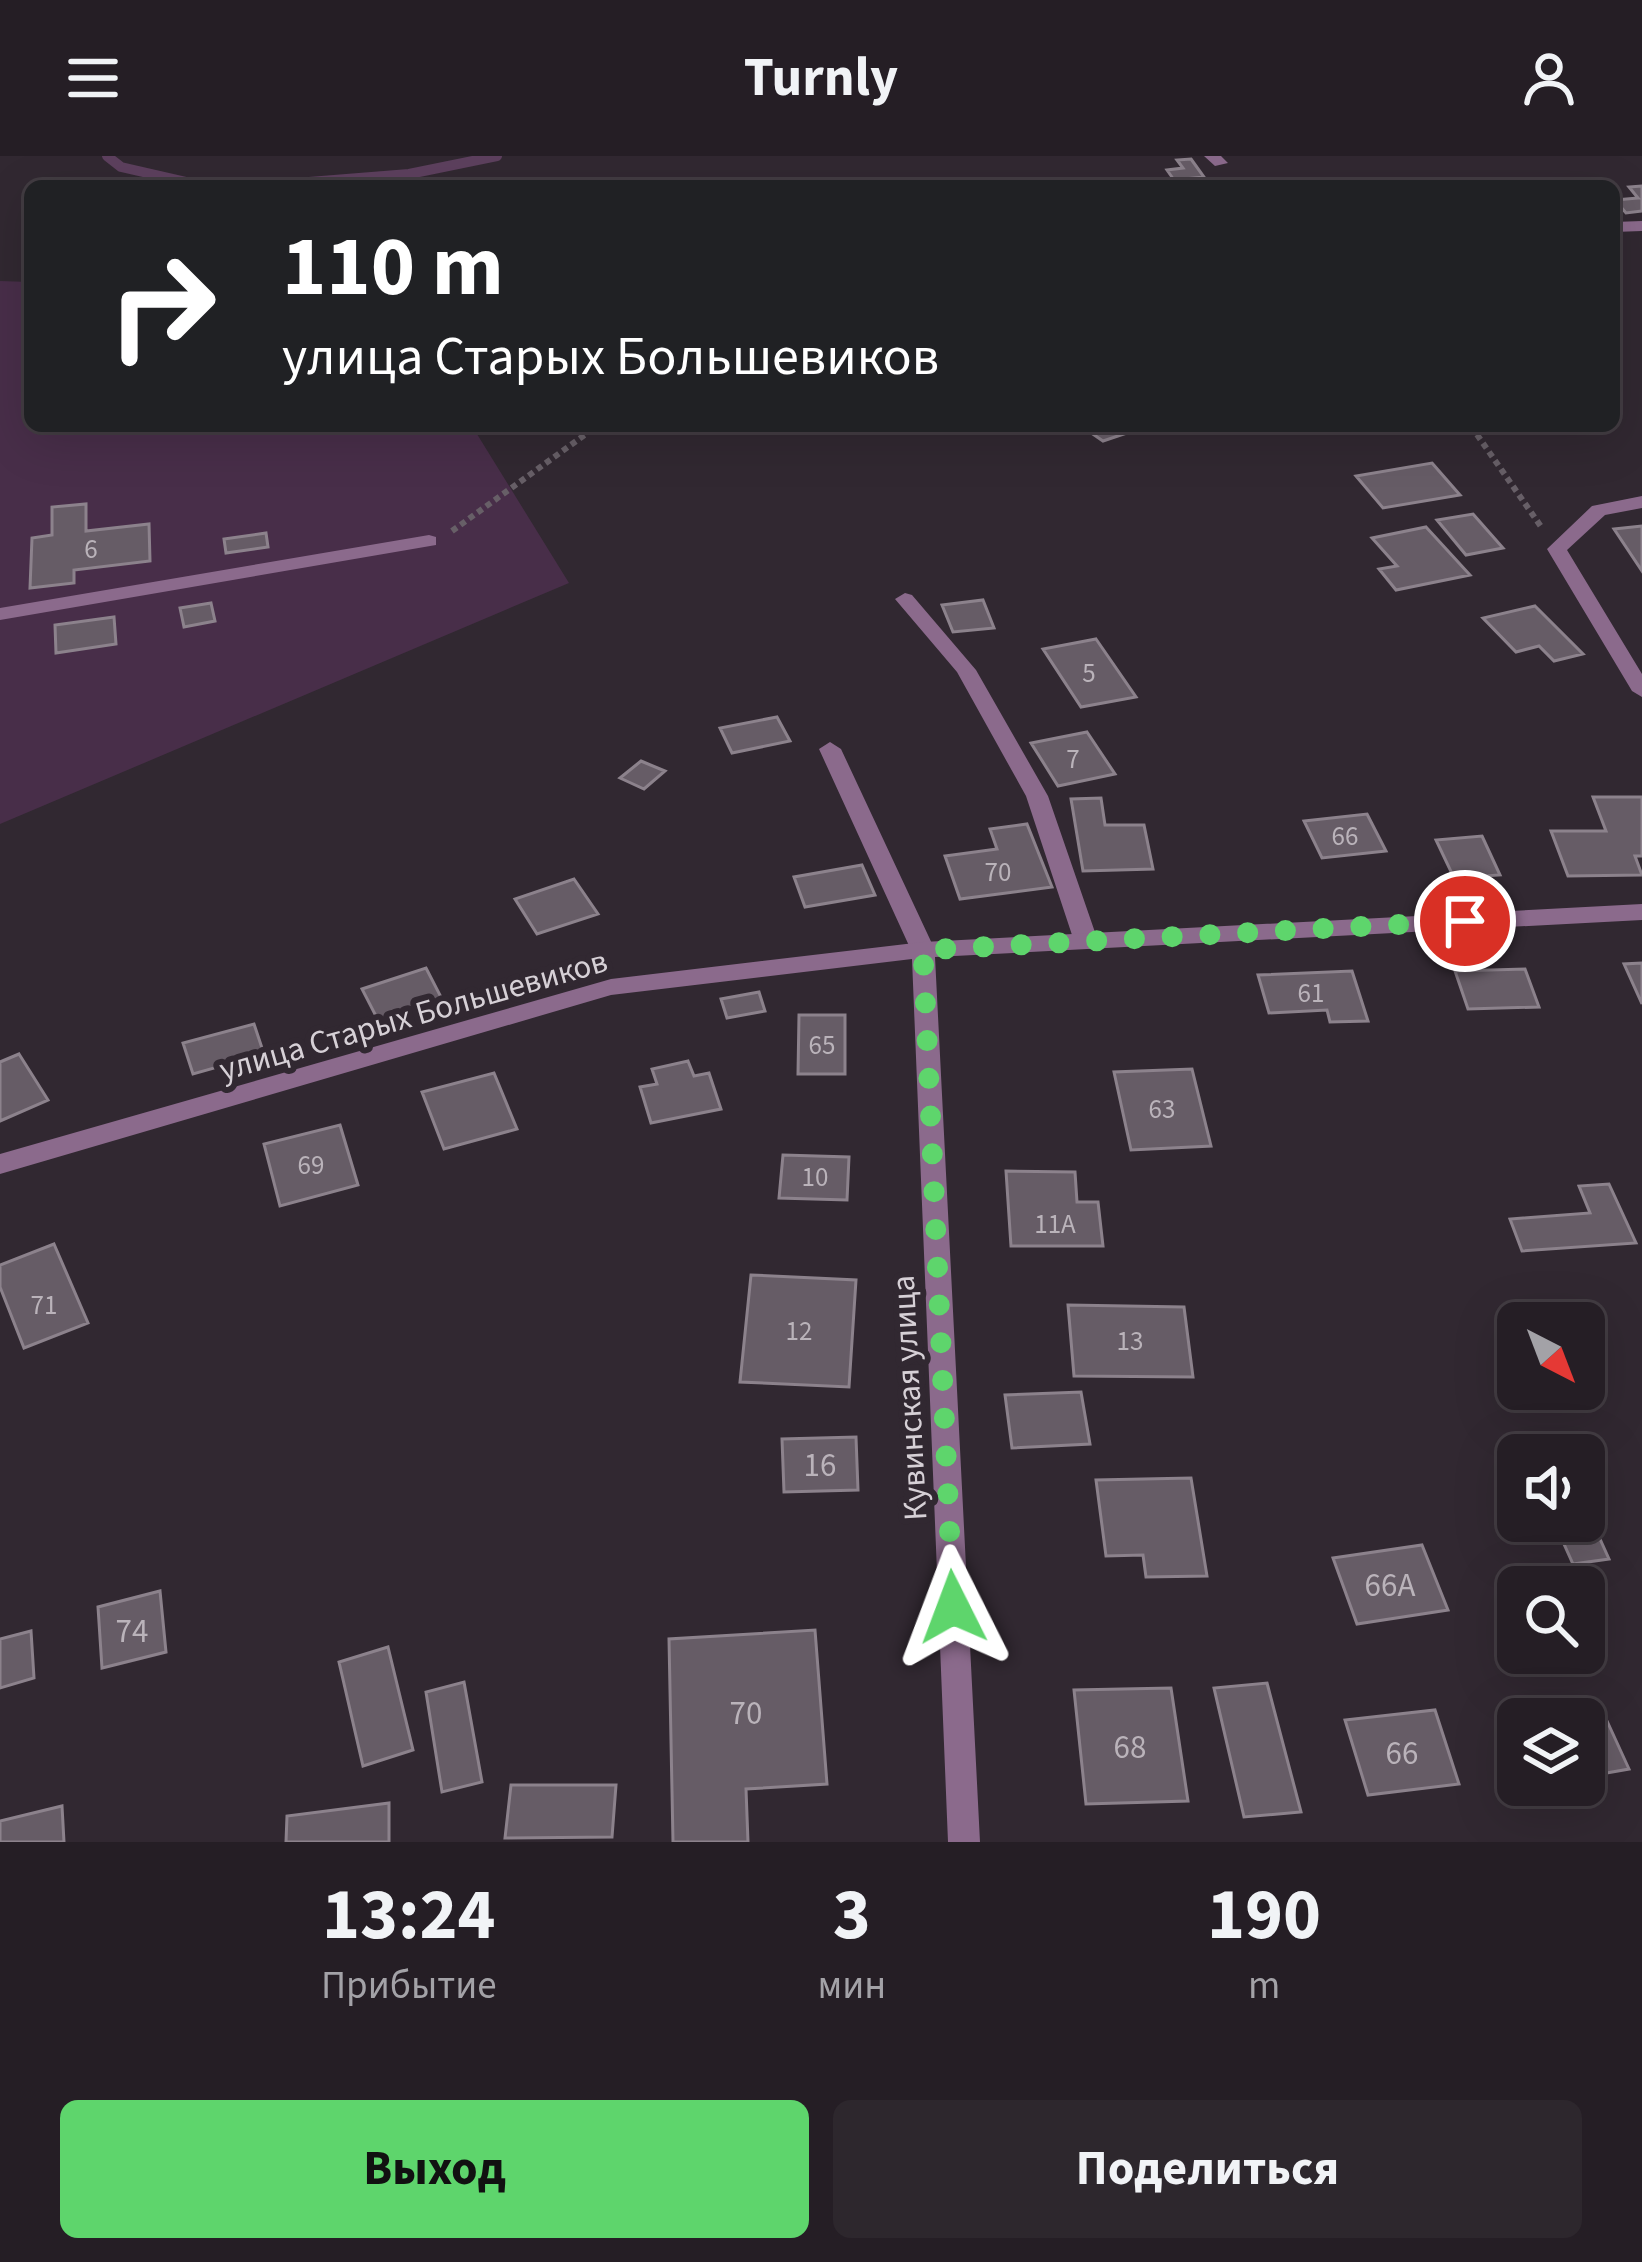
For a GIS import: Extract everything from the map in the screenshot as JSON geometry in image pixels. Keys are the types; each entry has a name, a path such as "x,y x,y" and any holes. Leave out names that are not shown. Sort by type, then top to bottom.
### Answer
{"street":[{"path":"1642,502 1600,510 1557,549 1642,691"},
{"path":"0,614 428,541"},
{"path":"905,599 966,670 1037,796 1086,941"},
{"path":"830,749 923,950"},
{"name":"улица Старых Большевиков","path":"0,1165 611,987 923,950 1642,912"},
{"name":"Кувинская улица","path":"923,950 964,1842"}],"path":[{"path":"428,541 462,526 589,432"},
{"path":"1475,432 1557,549"}],"shaded area":[{"path":"0,281 24,282 24,432 476,432 569,583 0,824"}],"building":[{"path":"1191,159 1204,177 1174,180 1167,170 1183,168 1177,160"},
{"path":"1642,186 1642,211 1626,213 1620,206 1620,200 1638,198 1629,187"},
{"path":"1090,432 1124,434 1103,441"},
{"path":"1432,463 1460,495 1383,508 1356,476"},
{"path":"86,504 86,531 149,524 150,561 74,570 74,583 30,588 32,538 52,535 52,507"},
{"path":"1473,514 1503,548 1466,555 1437,520"},
{"path":"1642,526 1642,571 1614,529"},
{"path":"1426,527 1470,575 1396,590 1379,569 1397,566 1372,538"},
{"path":"266,533 268,547 226,553 224,539"},
{"path":"983,600 994,628 953,632 942,605"},
{"path":"211,603 215,621 184,627 180,608"},
{"path":"1535,606 1583,654 1554,661 1539,646 1516,652 1483,618"},
{"path":"114,617 116,644 56,653 55,625"},
{"path":"1096,639 1136,697 1081,707 1043,649"},
{"path":"777,717 790,741 732,753 720,728"},
{"path":"1087,732 1115,774 1058,786 1031,743"},
{"path":"641,761 665,771 644,789 620,778"},
{"path":"1593,797 1642,797 1642,856 1635,856 1642,875 1568,876 1551,831 1606,831"},
{"path":"1101,798 1105,825 1144,825 1153,869 1083,871 1071,799"},
{"path":"1367,814 1386,851 1322,858 1304,821"},
{"path":"1027,824 1052,887 960,899 945,856 997,849 990,829"},
{"path":"1482,836 1500,875 1454,878 1436,840"},
{"path":"862,865 875,895 805,907 794,877"},
{"path":"574,879 598,914 537,934 515,899"},
{"path":"1642,963 1642,1004 1624,964"},
{"path":"426,968 442,999 378,1020 362,989"},
{"path":"1525,969 1539,1007 1468,1009 1455,971"},
{"path":"1352,971 1368,1021 1330,1022 1327,1010 1269,1013 1258,975"},
{"path":"759,992 765,1011 727,1018 721,999"},
{"path":"799,1015 845,1015 845,1074 798,1074"},
{"path":"254,1024 264,1054 193,1074 183,1043"},
{"path":"19,1054 48,1100 0,1121 0,1062"},
{"path":"688,1061 694,1076 709,1073 721,1109 651,1123 640,1087 657,1084 652,1069"},
{"path":"1192,1069 1211,1146 1131,1150 1114,1072"},
{"path":"494,1073 517,1129 444,1149 422,1092"},
{"path":"340,1125 358,1185 280,1206 264,1144"},
{"path":"783,1155 849,1157 847,1200 779,1198"},
{"path":"1006,1171 1075,1172 1077,1202 1098,1202 1103,1246 1011,1246"},
{"path":"1609,1184 1636,1243 1522,1251 1510,1219 1590,1213 1579,1186"},
{"path":"54,1244 88,1323 24,1348 0,1287 0,1265"},
{"path":"751,1275 856,1280 849,1387 740,1382"},
{"path":"1068,1305 1184,1307 1193,1377 1074,1376"},
{"path":"1081,1392 1090,1444 1012,1448 1005,1395"},
{"path":"856,1437 858,1490 784,1492 782,1439"},
{"path":"1191,1478 1207,1576 1146,1577 1143,1555 1106,1556 1096,1480"},
{"path":"1563,1542 1601,1542 1609,1559 1573,1564"},
{"path":"1422,1545 1448,1610 1357,1624 1333,1558"},
{"path":"160,1591 166,1652 102,1668 98,1607"},
{"path":"815,1630 827,1784 746,1789 748,1842 673,1842 669,1639"},
{"path":"31,1631 34,1678 0,1688 0,1639"},
{"path":"388,1647 413,1750 363,1766 339,1662"},
{"path":"464,1682 482,1782 442,1792 426,1692"},
{"path":"1267,1683 1301,1812 1244,1817 1214,1688"},
{"path":"1171,1688 1188,1801 1086,1804 1074,1690"},
{"path":"1435,1710 1459,1784 1368,1795 1345,1720"},
{"path":"1605,1717 1629,1769 1605,1773"},
{"path":"511,1785 616,1785 612,1837 505,1838"},
{"path":"389,1803 389,1842 286,1842 287,1816"},
{"path":"62,1806 64,1842 0,1842 0,1821"}],"waterway":[{"path":"107,156 121,167 178,180"},
{"path":"334,180 409,174 497,156"}],"route":[{"path":"953,1607 923,950 1465,921"}]}
